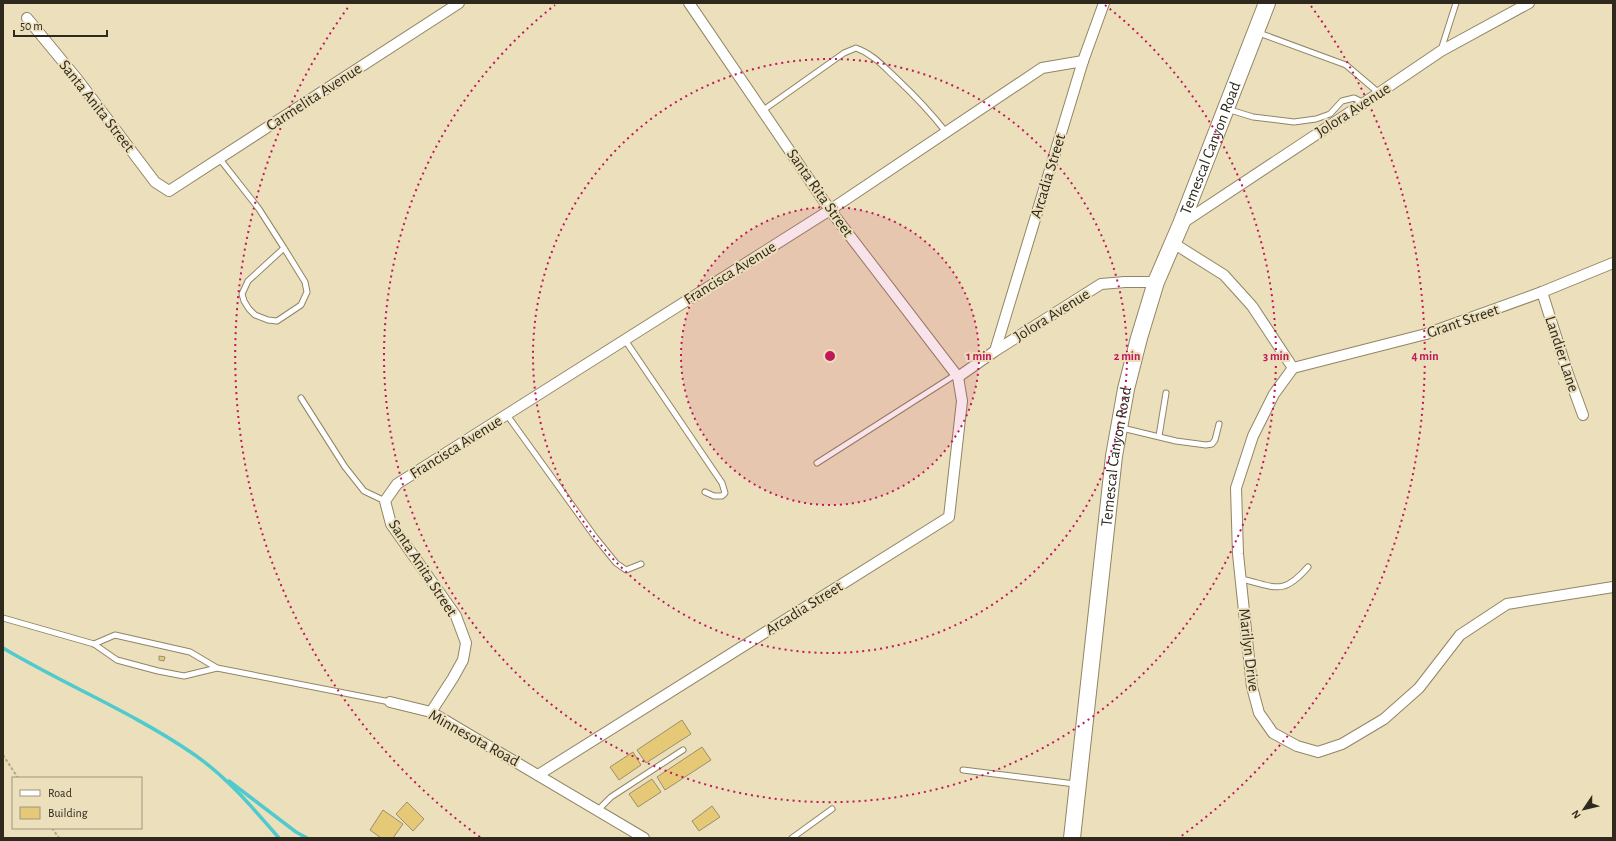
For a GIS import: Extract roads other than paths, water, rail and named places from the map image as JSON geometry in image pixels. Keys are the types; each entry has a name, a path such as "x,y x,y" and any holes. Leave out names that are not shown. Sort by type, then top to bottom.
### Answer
{"main road":[{"name":"Temescal Canyon Road","path":"1072,838 1113,464 1126,389 1137,345 1156,282 1174,243 1266,3"}],"street":[{"name":"Carmelita Avenue","path":"169,191 459,3"},
{"name":"Santa Rita Street","path":"689,3 830,210 957,376"},
{"name":"Arcadia Street","path":"995,351 1083,61 1104,3"},
{"name":"Jolora Avenue","path":"1181,224 1441,51 1529,3"},
{"name":"Santa Anita Street","path":"27,18 78,80 155,182 169,191"},
{"name":"Francisca Avenue","path":"385,501 397,484 830,210 1042,68 1083,61"},
{"path":"1174,243 1224,275 1252,306 1293,368"},
{"name":"Grant Street","path":"1293,368 1426,334 1542,292 1613,263"},
{"name":"Jolora Avenue","path":"957,376 1102,284 1156,282"},
{"name":"Landier Lane","path":"1542,292 1568,374 1583,415"},
{"name":"Marilyn Drive","path":"1293,368 1274,394 1253,436 1236,488 1240,579 1252,687 1260,713 1273,733 1297,746 1318,752 1342,744 1384,719 1419,688 1460,635 1507,604 1613,587"},
{"name":"Arcadia Street","path":"538,775 950,518 962,401 957,376"},
{"name":"Santa Anita Street","path":"385,501 391,524 456,616 466,643 463,660 431,712"},
{"name":"Minnesota Road","path":"390,702 431,712 644,838"}],"lane":[{"path":"1441,51 1456,3"},
{"path":"1256,32 1346,65 1380,93"},
{"path":"762,111 844,53 856,48 866,52 878,60 920,101 946,132"},
{"path":"1226,108 1253,117 1294,122 1316,119 1330,114 1342,101 1354,98 1364,103"},
{"path":"219,158 258,209 284,248 305,282 307,292 301,305 278,321 268,320 255,315 249,309 242,294 248,281 284,248"},
{"path":"625,340 722,483 725,493 722,496 714,496 705,492"},
{"path":"817,462 957,376"},
{"path":"1159,436 1166,393"},
{"name":"Santa Anita Street","path":"301,398 345,467 364,491 385,501"},
{"path":"507,415 595,537 616,563 626,570 641,564"},
{"path":"1119,427 1176,441 1196,444 1212,444 1216,440 1219,424"},
{"path":"1240,579 1281,587 1291,584 1308,567"},
{"name":"Minnesota Road","path":"3,618 94,644 116,660 165,672 184,676 217,668"},
{"name":"Minnesota Road","path":"94,644 115,635 190,652 217,668 390,702"},
{"path":"598,810 611,797 682,750"},
{"path":"964,770 1078,784"},
{"path":"792,838 832,809"}],"waterway":[{"path":"3,648 146,724 192,753 228,782 279,838"},
{"path":"229,781 296,832 307,838"}]}
